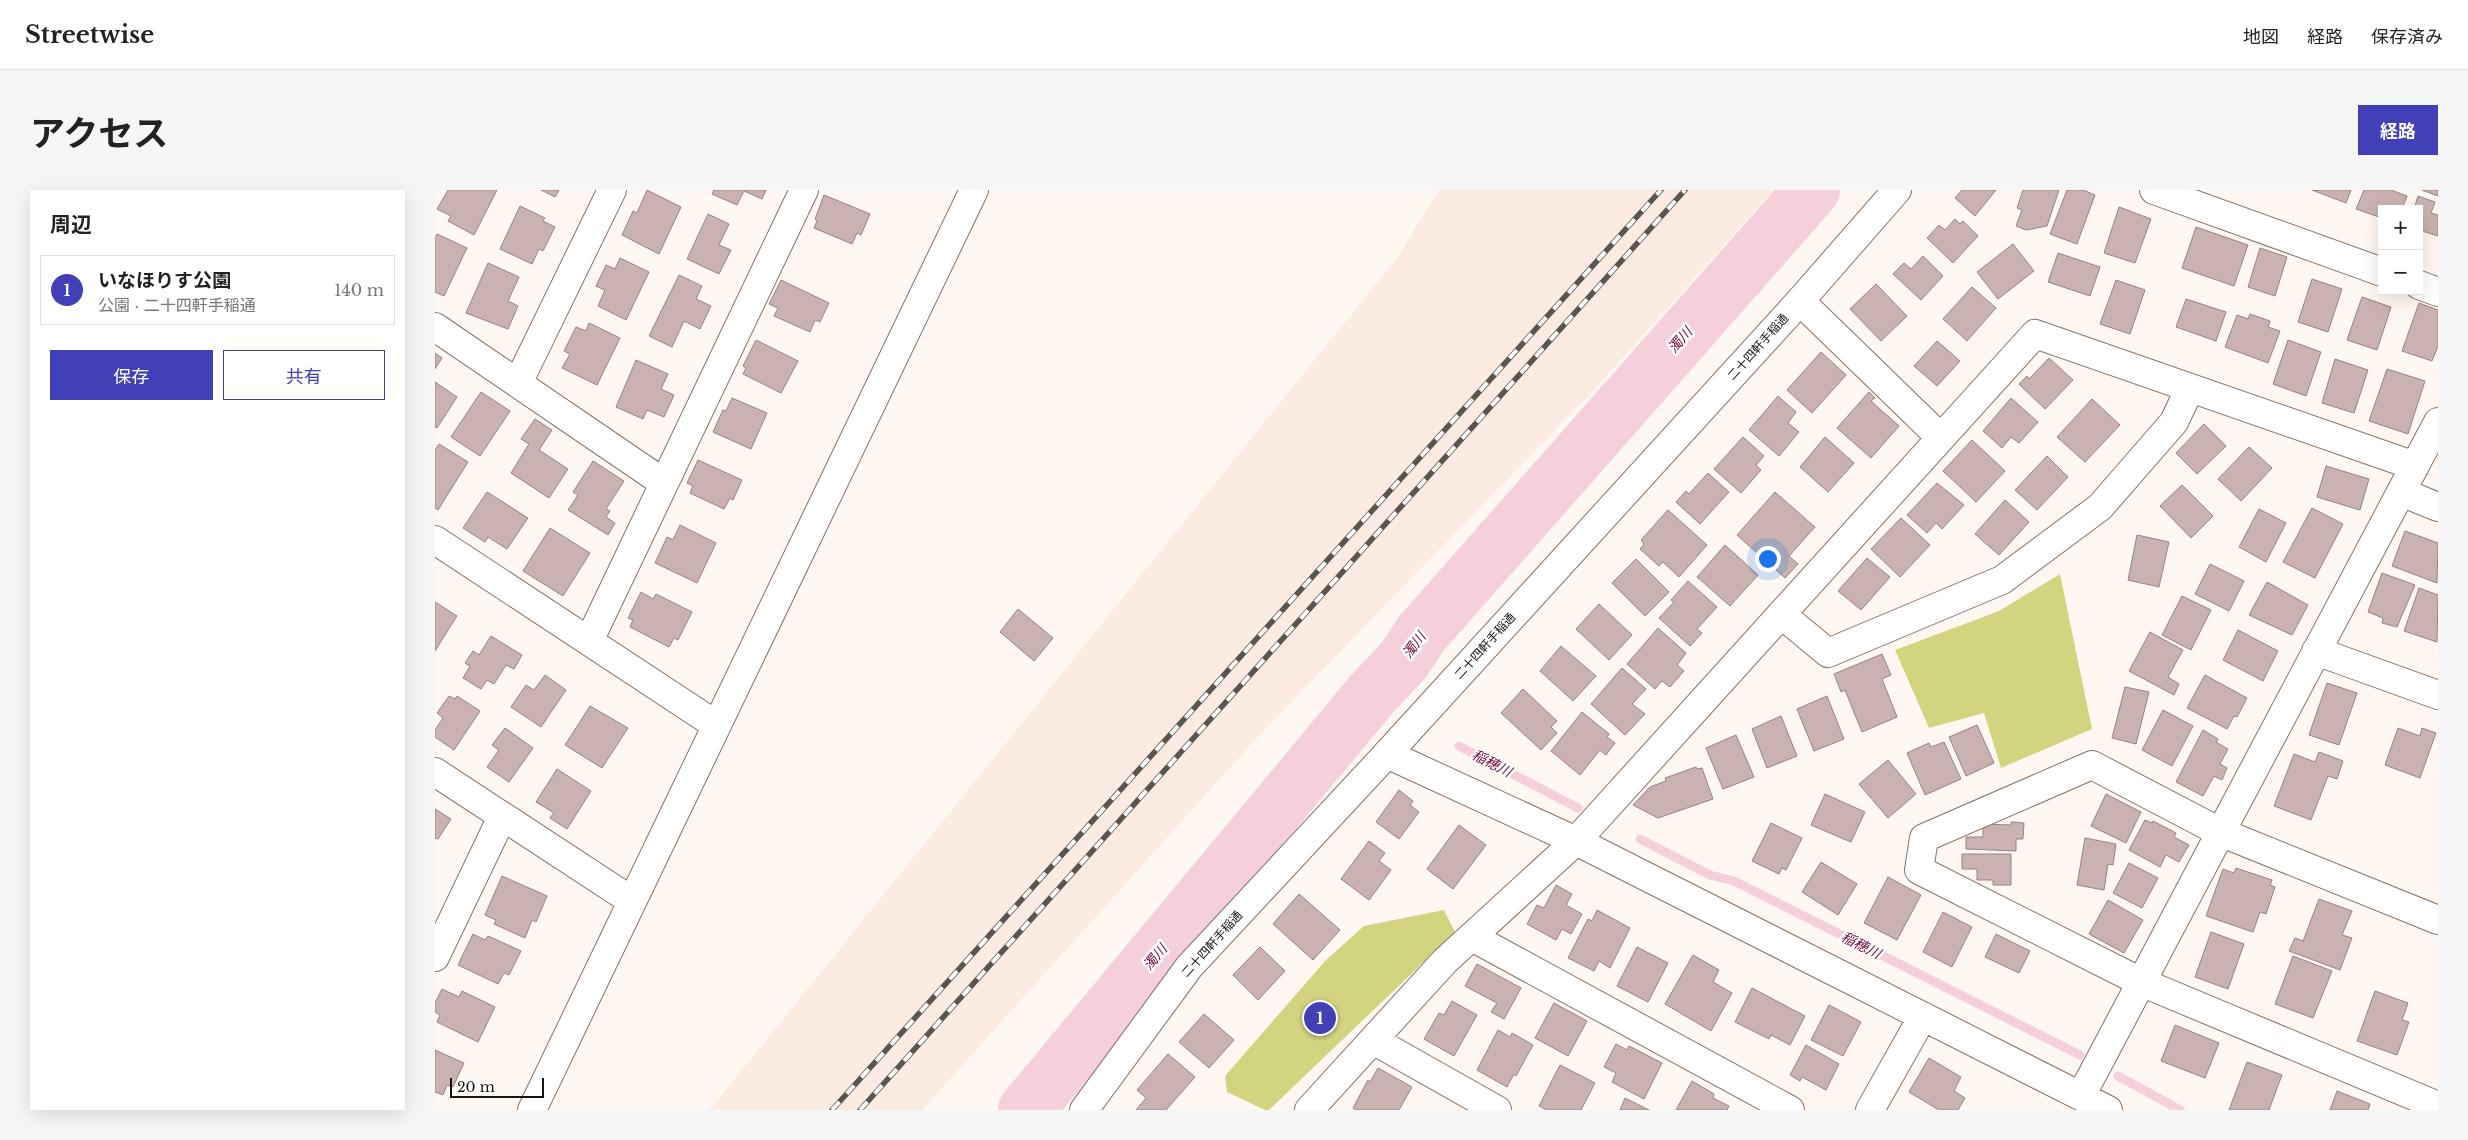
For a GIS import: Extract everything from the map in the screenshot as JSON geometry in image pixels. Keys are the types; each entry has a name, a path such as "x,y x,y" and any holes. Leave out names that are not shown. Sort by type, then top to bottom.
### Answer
{"street":[{"path":"517,383 612,190"},
{"path":"589,642 804,190"},
{"path":"532,1110 973,190"},
{"name":"二十四軒手稲通","path":"1084,1110 1189,967 1387,754 1800,301 1897,190"},
{"path":"2154,190 2378,271"},
{"path":"2423,286 2438,292"},
{"path":"1800,301 1941,438"},
{"path":"435,327 664,483"},
{"path":"1309,1110 1445,961 1576,841 2035,334 2415,466"},
{"path":"1781,614 1829,653 2002,580 2100,507 2174,422 2190,388"},
{"path":"2081,1096 2438,422"},
{"path":"2401,492 2438,506"},
{"path":"435,540 716,725"},
{"path":"2317,651 2438,695"},
{"path":"1387,754 1576,841 2108,1110"},
{"path":"2438,920 2220,832 2092,765 1924,838 1919,870 2141,982 2438,1106"},
{"path":"435,772 632,901"},
{"path":"435,957 502,817"},
{"path":"1472,936 1790,1110"},
{"path":"1871,1110 1923,1016"},
{"path":"1373,1040 1497,1110"}],"shaded area":[{"path":"1439,190 1773,190 1594,390 1261,733 922,1110 710,1110 1397,258"},
{"path":"2060,574 2092,729 2001,768 1984,713 1929,728 1895,650 1999,611"},
{"path":"1444,910 1455,932 1269,1110 1265,1110 1227,1092 1225,1076 1326,960 1364,926"}],"building":[{"path":"448,190 497,190 474,235 448,221 451,216 437,209"},
{"path":"541,190 559,190 555,197"},
{"path":"647,190 681,207 659,254 622,235 633,211 637,213"},
{"path":"714,190 766,190 762,199 744,191 737,205 712,194"},
{"path":"1962,190 1996,190 1975,216 1955,198"},
{"path":"2023,190 2059,190 2047,226 2026,230 2016,226 2022,210 2017,208"},
{"path":"2067,190 2083,190 2095,195 2077,244 2050,234"},
{"path":"2312,190 2351,190 2346,203"},
{"path":"2364,190 2391,190 2407,196 2404,205 2378,205 2378,217 2356,209"},
{"path":"2422,190 2438,190 2438,196"},
{"path":"824,195 870,214 861,235 857,233 852,244 814,228 817,221 815,219"},
{"path":"2418,196 2435,202 2431,213 2438,215 2438,236 2423,231 2423,205 2415,205"},
{"path":"520,206 545,218 543,221 555,227 543,251 539,249 532,264 500,249"},
{"path":"2119,207 2151,219 2135,263 2104,253"},
{"path":"708,214 729,224 719,245 731,250 719,274 687,259"},
{"path":"1955,219 1960,224 1963,221 1978,236 1953,263 1927,238 1939,225 1945,230"},
{"path":"2196,227 2248,245 2234,286 2182,268"},
{"path":"437,234 467,248 444,296 435,292 435,238"},
{"path":"2013,244 2034,271 1998,299 1977,272"},
{"path":"2260,248 2287,257 2275,296 2248,287"},
{"path":"2058,253 2100,267 2090,296 2048,282"},
{"path":"1923,256 1943,276 1921,300 1893,274 1904,263 1911,269"},
{"path":"620,258 649,272 626,320 598,306 605,290 596,286 606,265 615,269"},
{"path":"488,263 519,277 508,301 518,306 508,329 466,313"},
{"path":"679,275 702,286 696,299 711,306 700,329 684,321 672,347 649,336"},
{"path":"2312,279 2342,289 2328,332 2298,322"},
{"path":"781,280 829,303 820,322 815,320 810,332 774,316 778,308 769,304"},
{"path":"2116,280 2145,290 2130,334 2100,324"},
{"path":"1876,284 1907,316 1881,341 1850,309"},
{"path":"1972,287 1996,308 1967,341 1943,319"},
{"path":"2362,297 2391,307 2377,350 2347,340"},
{"path":"2186,299 2226,312 2216,341 2176,327"},
{"path":"2419,303 2438,310 2438,346 2432,361 2402,351"},
{"path":"2250,314 2270,321 2268,327 2280,331 2268,363 2225,347 2237,315 2248,319"},
{"path":"589,323 620,338 597,385 562,368 570,354 564,351 576,327 586,331"},
{"path":"756,340 798,361 781,393 743,374 746,368 743,366"},
{"path":"2288,340 2321,352 2306,396 2273,384"},
{"path":"1937,341 1960,361 1937,386 1914,366"},
{"path":"1821,352 1846,375 1812,413 1787,390"},
{"path":"435,353 442,358 435,369"},
{"path":"2049,358 2073,380 2045,409 2019,384 2027,376 2029,379"},
{"path":"2335,359 2368,370 2354,413 2322,403"},
{"path":"636,360 668,374 661,389 674,395 664,417 647,410 643,419 616,407"},
{"path":"2387,369 2425,381 2408,434 2369,421"},
{"path":"435,382 457,397 437,428 435,427"},
{"path":"481,392 510,411 480,456 451,437"},
{"path":"1869,392 1875,398 1871,401 1899,426 1871,458 1837,428"},
{"path":"1778,396 1796,412 1788,423 1799,432 1779,456 1749,430"},
{"path":"732,398 767,413 751,449 713,432 723,410 726,411"},
{"path":"2011,398 2038,422 2019,443 2011,437 2002,448 1983,431"},
{"path":"2092,399 2120,425 2085,462 2057,437"},
{"path":"535,419 552,430 539,450 568,469 549,498 511,473 529,444 521,439"},
{"path":"2204,424 2226,446 2197,474 2176,453"},
{"path":"1743,437 1764,456 1756,465 1761,470 1741,493 1714,469"},
{"path":"1825,437 1854,463 1828,492 1800,467"},
{"path":"1972,440 2005,471 1976,502 1943,471"},
{"path":"439,444 468,462 438,510 435,508 435,450"},
{"path":"2249,447 2272,468 2241,501 2218,479"},
{"path":"2047,456 2068,477 2037,510 2015,490"},
{"path":"698,460 742,480 733,500 730,498 724,509 690,493 693,486 687,483"},
{"path":"593,461 624,481 606,509 610,511 606,517 615,523 608,535 568,510 578,495 573,492"},
{"path":"2326,466 2369,479 2360,510 2317,497"},
{"path":"1708,473 1729,492 1700,524 1676,502 1686,491 1689,494"},
{"path":"1937,483 1964,505 1942,529 1936,523 1927,533 1907,515"},
{"path":"2182,485 2213,516 2191,538 2160,506"},
{"path":"487,492 528,518 507,549 488,537 485,542 463,528"},
{"path":"1775,492 1815,527 1789,556 1798,564 1785,578 1737,535"},
{"path":"2005,500 2029,522 1999,555 1975,534"},
{"path":"2312,508 2343,524 2315,578 2283,562"},
{"path":"2259,509 2286,523 2266,562 2239,547"},
{"path":"1668,510 1707,545 1679,577 1663,562 1659,566 1640,549 1644,544 1641,540"},
{"path":"1901,518 1930,545 1900,577 1871,549"},
{"path":"680,525 716,543 697,583 655,563 667,537 673,540"},
{"path":"550,528 590,553 563,596 523,571"},
{"path":"2405,531 2438,543 2437,583 2392,566"},
{"path":"2137,535 2169,542 2159,587 2128,580"},
{"path":"1725,545 1758,575 1730,606 1697,577"},
{"path":"1867,558 1890,577 1861,610 1838,591"},
{"path":"1636,559 1669,592 1645,616 1612,583"},
{"path":"2210,564 2244,581 2229,611 2195,594"},
{"path":"2382,573 2415,585 2397,627 2382,623 2383,618 2368,612"},
{"path":"1688,581 1717,607 1697,629 1702,633 1690,646 1659,618 1674,602 1671,600"},
{"path":"2267,582 2308,605 2292,635 2249,615"},
{"path":"2419,588 2438,595 2437,642 2404,631"},
{"path":"641,592 653,599 656,594 692,612 678,640 674,638 669,647 630,627 633,620 628,618"},
{"path":"2182,596 2211,610 2191,650 2162,635"},
{"path":"435,602 457,616 435,651"},
{"path":"1599,604 1632,635 1609,660 1576,629"},
{"path":"1018,609 1053,638 1034,661 1000,632"},
{"path":"1658,628 1686,653 1677,665 1684,671 1670,687 1662,681 1655,689 1627,664"},
{"path":"2238,630 2278,651 2263,681 2223,660"},
{"path":"2150,632 2183,650 2168,677 2179,684 2174,695 2129,671"},
{"path":"491,636 522,655 514,669 506,665 494,684 487,680 481,689 463,678 470,666 465,663 473,651 479,655"},
{"path":"1561,646 1596,676 1573,701 1540,671"},
{"path":"1882,654 1891,675 1882,679 1897,717 1862,732 1845,690 1841,692 1834,674"},
{"path":"1622,668 1646,689 1632,704 1645,714 1625,735 1591,704"},
{"path":"545,675 566,690 541,727 511,707 526,685 534,690"},
{"path":"2205,675 2247,698 2237,717 2234,716 2227,729 2187,708"},
{"path":"2327,683 2357,693 2339,745 2309,735"},
{"path":"2125,687 2149,692 2136,744 2112,738"},
{"path":"1523,689 1557,721 1551,727 1557,733 1541,750 1501,713"},
{"path":"449,696 455,699 457,696 480,711 454,750 435,737 435,730 443,718 437,713"},
{"path":"1827,696 1844,739 1814,751 1797,709"},
{"path":"590,706 628,728 602,768 565,745"},
{"path":"2163,710 2193,726 2172,766 2142,750"},
{"path":"1582,712 1609,734 1607,737 1615,743 1606,755 1600,750 1580,775 1551,751"},
{"path":"1781,716 1797,756 1767,768 1752,729"},
{"path":"1977,725 1994,763 1966,776 1949,737"},
{"path":"505,728 533,748 509,782 487,767 499,750 492,745"},
{"path":"2398,728 2420,736 2422,728 2436,733 2420,778 2385,765"},
{"path":"2203,730 2218,739 2216,742 2228,749 2220,764 2227,768 2222,780 2214,776 2203,796 2176,782"},
{"path":"1736,735 1754,777 1723,789 1706,748"},
{"path":"1944,742 1961,779 1925,795 1907,753 1929,743 1931,747"},
{"path":"2319,752 2343,761 2337,779 2328,776 2311,820 2274,806 2294,754 2315,762"},
{"path":"1888,760 1916,794 1888,818 1859,784"},
{"path":"1696,767 1697,769 1702,768 1713,799 1658,818 1633,805 1650,787 1666,781 1665,778"},
{"path":"557,769 591,791 567,829 550,818 554,813 536,802"},
{"path":"1399,790 1413,801 1410,805 1419,812 1399,839 1376,822"},
{"path":"1825,794 1865,812 1851,842 1811,825"},
{"path":"2106,794 2141,812 2126,843 2091,826"},
{"path":"435,809 451,819 438,839 435,838"},
{"path":"2145,820 2152,823 2153,821 2176,833 2174,837 2189,845 2179,862 2166,855 2160,867 2129,850"},
{"path":"2011,822 2024,823 2023,839 2016,839 2016,851 1966,849 1966,837 1983,837 1983,824 2011,825"},
{"path":"1771,823 1802,838 1786,870 1782,868 1779,874 1752,861"},
{"path":"1459,825 1486,845 1453,889 1427,869"},
{"path":"2085,838 2116,844 2113,865 2108,864 2104,890 2077,885"},
{"path":"1369,841 1385,853 1379,861 1391,870 1369,900 1341,879"},
{"path":"1962,854 2011,854 2011,885 1993,885 1993,880 1977,880 1977,869 1962,869"},
{"path":"1821,862 1857,884 1838,915 1802,892"},
{"path":"2129,863 2158,878 2142,908 2113,893"},
{"path":"2236,868 2272,880 2270,885 2275,887 2266,914 2260,912 2253,932 2206,916 2223,869 2234,873"},
{"path":"502,876 547,896 536,922 532,920 525,938 494,924 496,920 485,915"},
{"path":"1888,877 1921,895 1897,940 1864,923"},
{"path":"1556,885 1572,894 1566,905 1582,914 1571,934 1562,929 1556,940 1527,924 1537,905 1544,908"},
{"path":"1299,894 1340,930 1313,960 1273,924"},
{"path":"2319,899 2352,911 2342,935 2352,938 2340,970 2289,951 2295,938 2303,941"},
{"path":"2108,900 2143,920 2124,953 2089,934"},
{"path":"1597,910 1630,928 1610,968 1599,961 1594,971 1568,958 1588,919 1592,921"},
{"path":"1943,912 1972,927 1952,967 1923,952"},
{"path":"2211,932 2244,944 2228,989 2195,977"},
{"path":"473,934 485,940 488,936 521,951 509,975 504,973 498,984 458,965"},
{"path":"1996,934 2030,951 2019,973 1985,957"},
{"path":"1260,947 1285,971 1258,1000 1233,975"},
{"path":"1637,947 1668,963 1648,1002 1617,986"},
{"path":"1693,955 1719,970 1713,982 1732,993 1711,1031 1665,1004"},
{"path":"2293,956 2332,971 2313,1018 2275,1004"},
{"path":"1477,964 1521,988 1504,1019 1491,1012 1497,1003 1465,986"},
{"path":"1752,988 1805,1016 1790,1045 1771,1035 1769,1039 1735,1022"},
{"path":"442,989 459,997 462,991 495,1007 478,1042 437,1022 440,1015 435,1012 435,1003"},
{"path":"2375,991 2408,1003 2402,1020 2409,1022 2397,1055 2357,1041"},
{"path":"1452,1001 1477,1015 1454,1056 1424,1039 1439,1013 1444,1015"},
{"path":"1554,1003 1587,1021 1568,1056 1535,1038"},
{"path":"1829,1005 1861,1022 1843,1056 1811,1040"},
{"path":"1204,1014 1234,1040 1209,1068 1179,1042"},
{"path":"2175,1025 2219,1043 2205,1078 2161,1061"},
{"path":"1498,1030 1510,1037 1512,1033 1533,1045 1516,1076 1514,1074 1507,1087 1477,1070"},
{"path":"1616,1044 1627,1050 1629,1046 1662,1063 1644,1099 1612,1082 1616,1073 1604,1067"},
{"path":"1806,1045 1839,1064 1826,1090 1802,1077 1800,1081 1790,1075"},
{"path":"435,1050 464,1063 453,1087 447,1085 443,1095 435,1092"},
{"path":"1168,1054 1195,1077 1166,1110 1136,1110 1146,1098 1137,1090"},
{"path":"1929,1058 1961,1077 1954,1091 1965,1098 1958,1110 1939,1110 1909,1092"},
{"path":"2247,1062 2282,1075 2269,1110 2229,1110"},
{"path":"1560,1065 1595,1083 1581,1110 1547,1110 1539,1106"},
{"path":"1378,1068 1412,1087 1399,1110 1356,1110 1353,1108 1368,1080 1370,1082"},
{"path":"1692,1081 1714,1094 1713,1098 1729,1106 1727,1110 1676,1110"},
{"path":"2337,1091 2370,1104 2368,1110 2330,1110"},
{"path":"1625,1098 1649,1110 1620,1110"}],"waterway":[{"name":"濁川","path":"1026,1110 1371,695 1404,660 1421,634 1812,190"},
{"name":"稲穂川","path":"1371,695 1387,705"},
{"name":"稲穂川","path":"1459,746 1578,808"},
{"name":"稲穂川","path":"1640,839 1710,875 1734,881 2080,1055"},
{"name":"稲穂川","path":"2118,1076 2180,1110"}],"railway":[{"path":"832,1110 1661,190"},
{"path":"860,1110 1685,190"}],"place":[{"name":"いなほりす公園","path":"1320,1018"}]}
